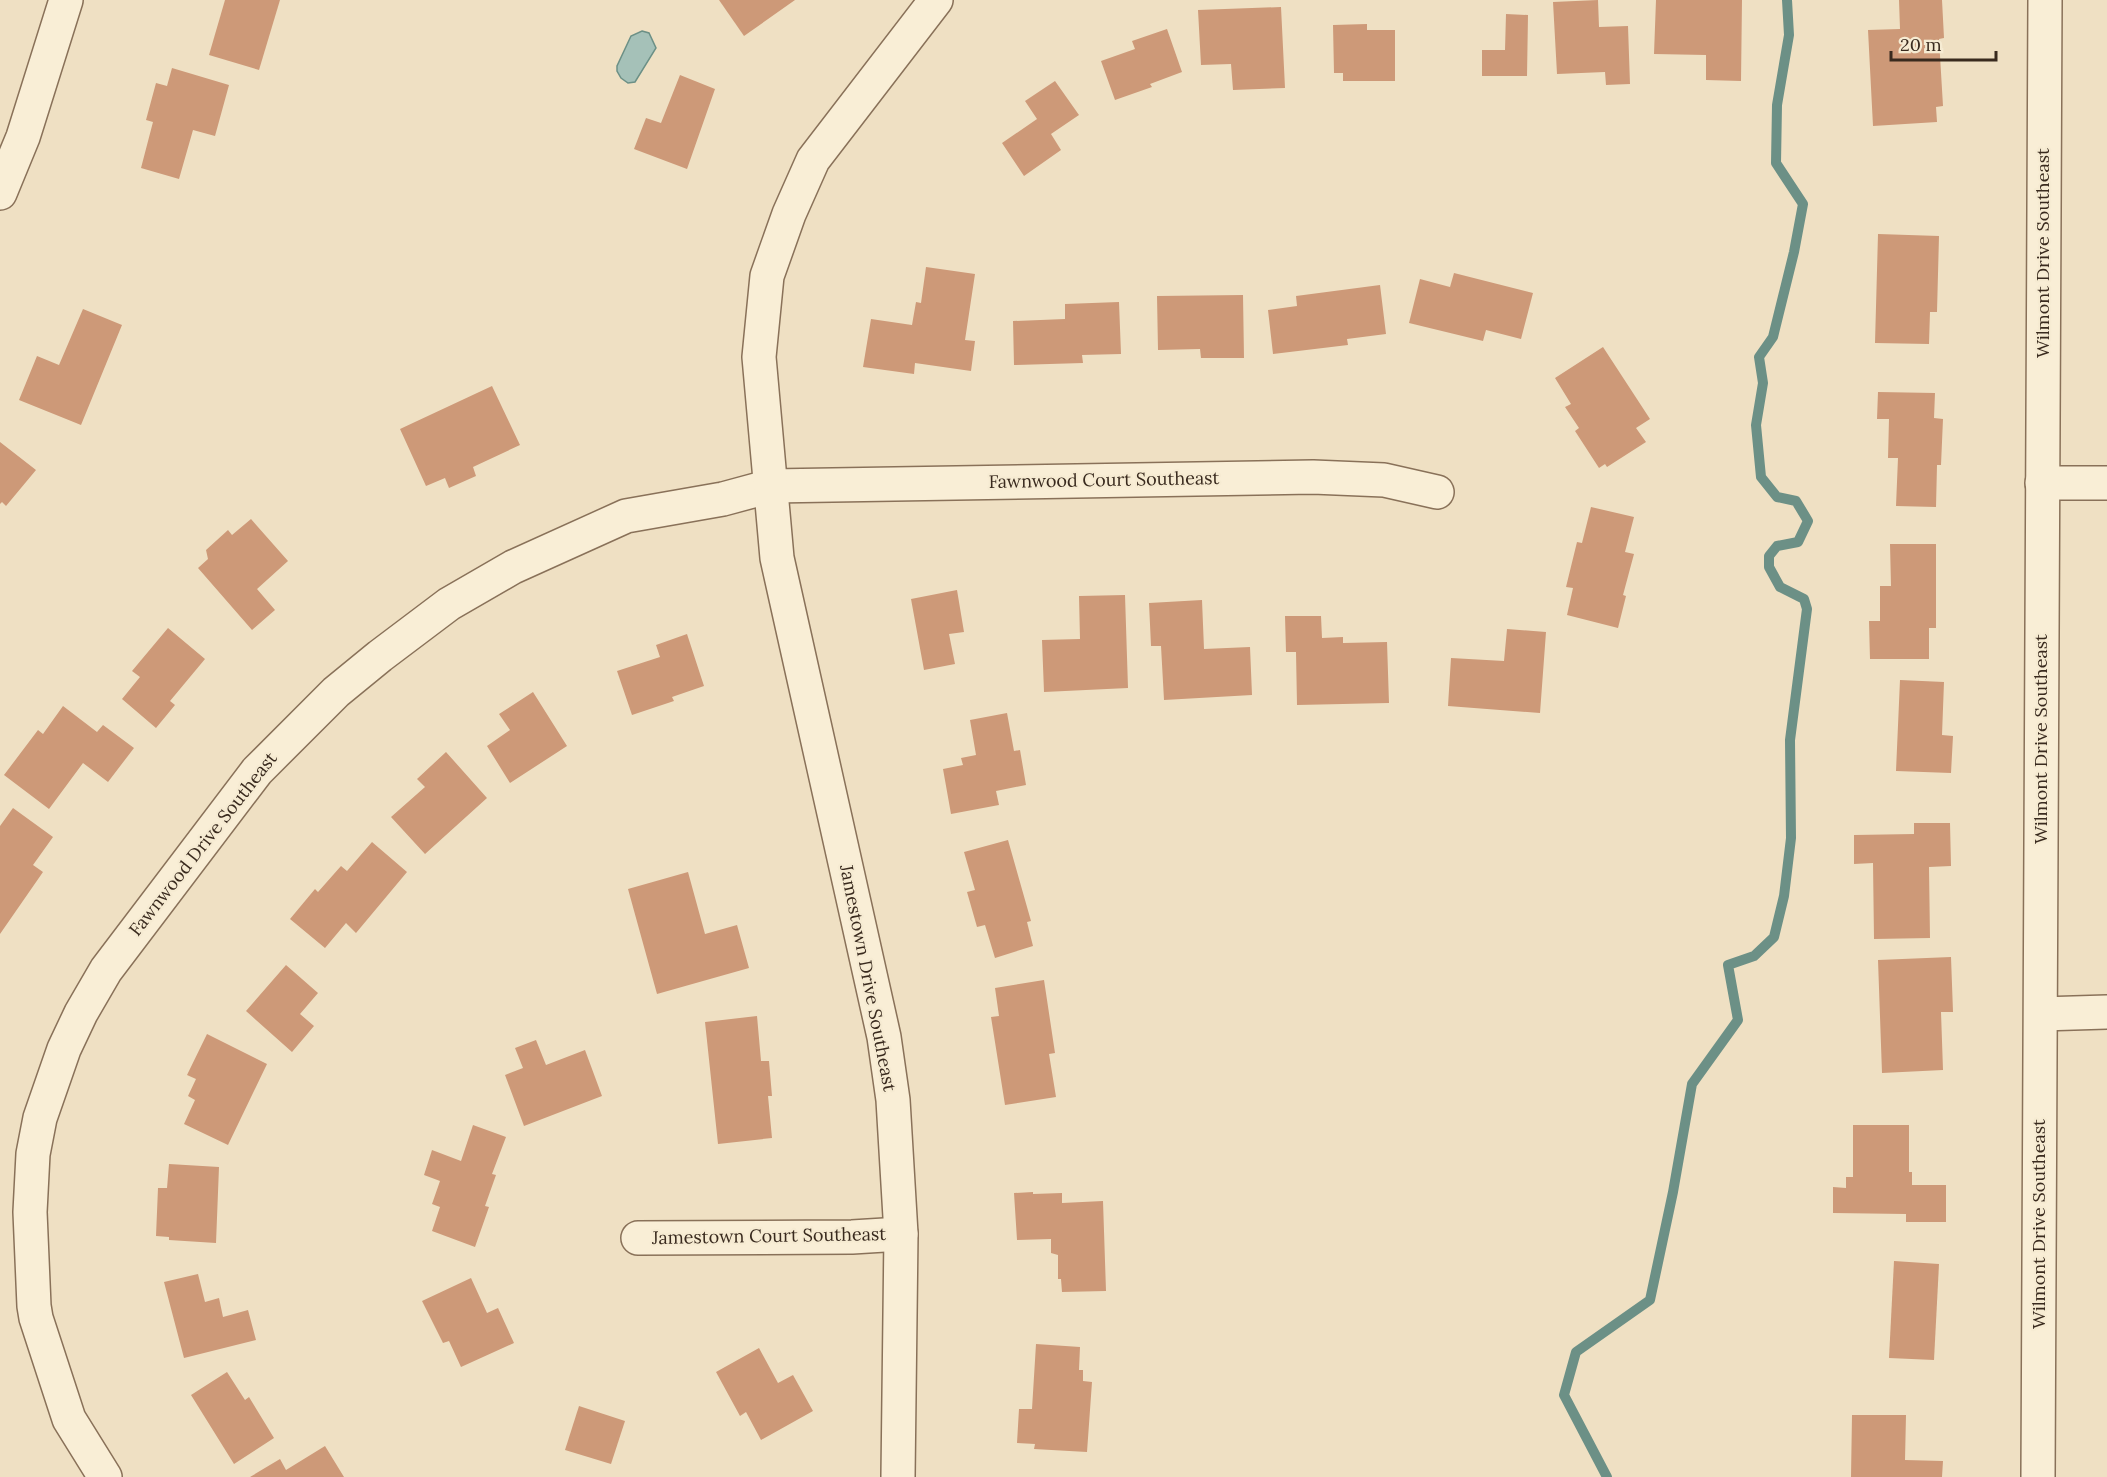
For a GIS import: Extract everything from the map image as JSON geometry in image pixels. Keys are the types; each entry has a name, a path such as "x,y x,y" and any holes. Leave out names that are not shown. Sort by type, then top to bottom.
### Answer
{"street":[{"path":"771,486 759,357 766,276 782,231 813,160 936,0"},
{"name":"Wilmont Drive Southeast","path":"2038,1477 2045,0"},
{"path":"0,193 23,137 64,1"},
{"name":"Fawnwood Court Southeast","path":"771,486 1313,477 1384,480 1437,492"},
{"path":"2042,483 2107,483"},
{"name":"Jamestown Drive Southeast","path":"771,486 777,558 884,1037 892,1100 901,1233 898,1477"},
{"name":"Fawnwood Drive Southeast","path":"105,1477 69,1419 36,1318 30,1206 33,1154 40,1118 64,1048 81,1012 106,970 257,771 336,692 449,604 513,567 626,516 723,499 771,486"},
{"path":"2041,1014 2107,1012"},
{"name":"Jamestown Court Southeast","path":"638,1238 852,1237 901,1233"}],"water":[{"path":"642,31 649,33 656,48 635,82 628,83 621,78 617,66 631,36"}],"building":[{"path":"225,0 280,0 259,70 209,55"},
{"path":"719,0 795,0 744,36"},
{"path":"1598,0 1599,27 1628,26 1630,84 1606,85 1605,72 1557,74 1553,2"},
{"path":"1656,0 1742,0 1741,81 1706,80 1706,55 1654,54"},
{"path":"1899,0 1942,0 1944,38 1939,39 1943,106 1936,107 1937,122 1873,126 1868,30 1900,29"},
{"path":"1281,7 1285,88 1233,90 1231,64 1201,65 1198,10"},
{"path":"1506,14 1528,15 1527,76 1482,76 1482,50 1505,50"},
{"path":"1367,24 1367,30 1395,30 1395,81 1343,81 1343,73 1334,73 1333,25"},
{"path":"1167,29 1182,72 1150,84 1152,87 1115,100 1101,61 1135,49 1132,41"},
{"path":"172,68 229,85 215,136 193,130 179,179 141,168 153,122 146,120 156,83 167,86"},
{"path":"680,75 715,89 687,169 634,149 646,118 661,123"},
{"path":"1055,81 1079,115 1051,134 1061,150 1024,176 1002,143 1037,119 1025,101"},
{"path":"1878,234 1939,236 1937,312 1930,312 1929,344 1875,343"},
{"path":"926,267 975,274 965,340 975,341 971,371 915,363 914,374 863,367 871,319 912,325 916,302 921,303"},
{"path":"1454,273 1533,293 1521,339 1486,330 1483,341 1409,323 1420,279 1450,287"},
{"path":"1380,285 1386,334 1347,339 1348,345 1273,354 1268,310 1297,306 1296,296"},
{"path":"1243,295 1244,358 1201,358 1200,349 1158,350 1157,296"},
{"path":"1119,302 1121,354 1082,355 1083,363 1014,365 1013,321 1065,319 1065,304"},
{"path":"83,309 122,325 81,425 19,400 37,356 59,365"},
{"path":"1603,347 1650,419 1636,428 1646,442 1607,467 1605,464 1599,468 1575,431 1579,428 1565,407 1571,404 1555,378"},
{"path":"492,386 520,445 473,467 476,476 449,488 445,478 426,486 400,429"},
{"path":"1878,392 1935,393 1934,418 1943,419 1941,465 1937,465 1936,507 1896,506 1898,458 1888,458 1889,419 1877,419"},
{"path":"0,442 36,470 6,506 2,502 0,504"},
{"path":"1591,507 1634,517 1625,552 1634,554 1623,595 1626,596 1618,628 1567,615 1573,588 1566,587 1577,542 1582,543"},
{"path":"251,519 288,561 257,589 275,610 252,630 198,568 208,559 206,550 228,530 232,535"},
{"path":"1890,544 1936,544 1936,628 1929,628 1929,659 1870,659 1869,621 1880,621 1880,586 1891,586"},
{"path":"957,590 964,632 949,634 955,664 924,670 911,599"},
{"path":"1125,595 1128,688 1044,692 1042,640 1080,639 1079,596"},
{"path":"1202,600 1204,649 1250,647 1252,695 1164,700 1161,646 1151,646 1149,603"},
{"path":"1285,616 1321,616 1322,638 1343,637 1343,643 1387,642 1389,703 1297,705 1296,652 1286,652"},
{"path":"168,628 205,659 170,701 175,705 156,728 122,699 140,677 132,671"},
{"path":"1507,629 1546,632 1540,713 1448,706 1451,658 1504,661"},
{"path":"687,634 704,686 672,697 674,701 632,715 617,671 660,657 656,645"},
{"path":"1900,680 1944,682 1942,735 1953,736 1951,773 1896,771"},
{"path":"533,692 567,746 510,783 487,746 510,730 499,714"},
{"path":"63,706 97,732 103,725 134,748 108,782 83,763 49,809 4,775 38,730 43,734"},
{"path":"1007,713 1014,751 1020,750 1026,785 996,791 999,805 951,814 943,769 963,765 961,758 976,755 970,720"},
{"path":"446,752 487,798 425,854 391,817 425,787 417,779"},
{"path":"13,808 53,837 33,865 43,872 0,934 0,826"},
{"path":"1914,823 1950,823 1951,866 1929,867 1930,938 1874,939 1873,863 1854,864 1854,835 1914,834"},
{"path":"1008,840 1031,921 1027,922 1033,946 995,958 985,925 977,927 967,892 975,890 964,852"},
{"path":"372,842 407,872 356,933 346,923 325,948 290,919 315,889 318,892 341,866 347,871"},
{"path":"688,872 705,934 737,925 749,968 657,994 628,889"},
{"path":"1951,957 1953,1012 1941,1012 1943,1070 1882,1073 1878,960"},
{"path":"286,965 318,993 300,1014 314,1026 292,1052 246,1011"},
{"path":"1044,980 1055,1053 1049,1054 1056,1097 1005,1105 991,1017 999,1016 995,988"},
{"path":"757,1016 761,1061 769,1061 772,1096 768,1096 772,1138 718,1144 705,1022"},
{"path":"207,1034 267,1064 228,1145 184,1124 195,1100 188,1096 196,1079 187,1075"},
{"path":"536,1040 546,1065 585,1050 602,1096 524,1126 505,1075 523,1068 515,1048"},
{"path":"473,1125 506,1137 492,1174 496,1175 485,1206 489,1207 475,1247 432,1231 440,1207 432,1204 440,1181 424,1175 432,1150 461,1161"},
{"path":"1853,1125 1909,1125 1909,1172 1912,1172 1912,1185 1946,1185 1946,1222 1906,1222 1906,1214 1833,1213 1833,1187 1846,1188 1846,1177 1853,1177"},
{"path":"169,1164 219,1167 216,1243 169,1240 169,1237 156,1236 158,1188 167,1188"},
{"path":"1033,1192 1033,1194 1062,1193 1062,1203 1103,1201 1106,1291 1062,1292 1061,1279 1058,1279 1058,1255 1051,1253 1051,1239 1017,1240 1014,1193"},
{"path":"1894,1261 1939,1264 1934,1360 1889,1358"},
{"path":"198,1274 205,1302 219,1298 223,1317 248,1310 256,1340 184,1358 164,1282"},
{"path":"471,1278 487,1313 498,1308 514,1343 461,1367 449,1341 443,1343 422,1301"},
{"path":"1036,1344 1080,1347 1079,1370 1083,1370 1083,1381 1092,1382 1087,1452 1034,1449 1035,1444 1017,1443 1019,1409 1032,1409"},
{"path":"759,1348 778,1383 793,1375 813,1411 761,1440 746,1412 740,1416 716,1372"},
{"path":"227,1372 245,1400 249,1397 274,1438 234,1464 191,1395"},
{"path":"579,1406 625,1421 611,1464 565,1450"},
{"path":"1852,1415 1906,1415 1905,1460 1943,1461 1942,1477 1851,1477"},
{"path":"325,1446 344,1477 250,1477 280,1459 286,1470"}],"waterway":[{"path":"1607,1477 1564,1395 1576,1352 1650,1300 1673,1192 1692,1084 1738,1020 1728,965 1754,956 1774,937 1784,896 1791,838 1790,740 1807,609 1804,599 1780,587 1769,567 1769,556 1777,546 1798,542 1808,521 1796,501 1777,497 1761,477 1756,425 1763,383 1759,357 1773,337 1803,204 1776,163 1777,105 1789,35 1787,0"}]}
